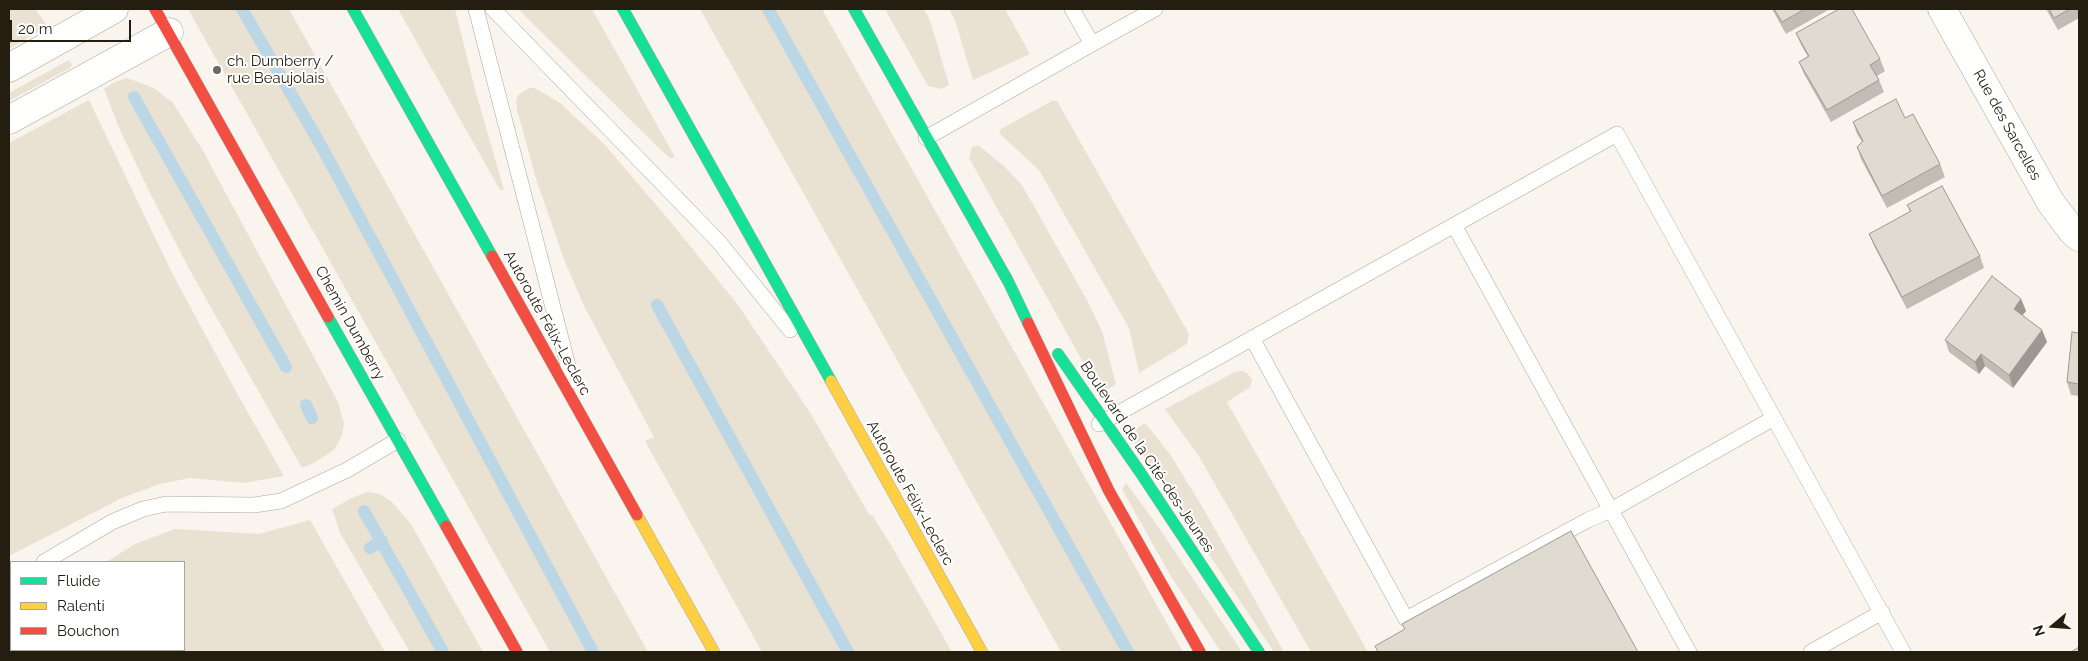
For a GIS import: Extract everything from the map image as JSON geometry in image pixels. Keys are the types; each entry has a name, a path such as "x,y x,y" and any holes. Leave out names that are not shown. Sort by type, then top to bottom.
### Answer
{"main road":[{"name":"Chemin Dumberry","path":"155,9 517,652"},
{"name":"Autoroute Félix-Leclerc","path":"353,9 714,652"},
{"name":"Autoroute Félix-Leclerc","path":"623,9 982,652"},
{"name":"Boulevard de la Cité-des-Jeunes","path":"854,9 1008,281 1109,491 1200,652"},
{"name":"Boulevard de la Cité-des-Jeunes","path":"1008,281 1140,472 1259,652"}],"street":[{"path":"9,68 114,9"},
{"name":"Rue des Sarcelles","path":"1942,9 2051,202 2072,231 2079,237"},
{"path":"9,120 169,32"}],"lane":[{"path":"476,9 580,414"},
{"path":"493,9 719,242 829,378"},
{"path":"1072,9 1092,44"},
{"path":"926,138 1155,9"},
{"path":"1082,433 1617,134 1903,652"},
{"path":"1454,225 1689,652"},
{"path":"1252,338 1406,619 1588,520 1610,510 1774,418"},
{"path":"46,561 112,522 143,509 166,504 254,505 281,501 347,470 398,440"},
{"path":"1811,652 1882,612"}],"shaded area":[{"path":"9,9 35,9 46,24 46,27 9,49"},
{"path":"188,9 289,9 648,652 550,652"},
{"path":"398,9 455,9 476,93 504,190 500,190"},
{"path":"518,9 592,9 675,157 670,158 661,150"},
{"path":"700,9 822,9 1183,652 1061,652"},
{"path":"885,9 924,9 930,20 949,85 942,89 928,86"},
{"path":"949,9 1005,9 1030,54 973,80 955,20"},
{"path":"69,60 72,65 70,68 9,101 9,93"},
{"path":"127,78 154,88 173,103 202,149 338,402 344,423 342,436 334,450 314,463 302,468 188,267 148,189 120,130 104,89 113,83"},
{"path":"529,88 535,88 560,103 604,144 738,305 811,414 870,516 872,515 891,545 952,652 762,652 645,441 654,437 585,308 565,262 537,182 517,110 516,101 518,95"},
{"path":"89,100 173,275 284,476 244,483 190,478 160,484 124,497 9,556 9,143"},
{"path":"1052,101 1057,101 1189,334 1187,344 1139,373 1129,328 1039,170 1001,135 999,130"},
{"path":"978,145 1004,166 1022,185 1088,302 1102,331 1116,384 1107,390 1097,387 969,158 972,147"},
{"path":"1243,371 1252,380 1250,387 1227,402 1368,652 1311,652 1200,458 1165,409 1235,372"},
{"path":"1145,423 1170,454 1206,513 1284,652 1274,652 1132,439 1133,431"},
{"path":"1126,483 1155,522 1242,652 1221,652 1170,575 1122,489"},
{"path":"368,492 380,494 392,502 411,524 483,652 410,652 340,533 332,509"},
{"path":"310,520 385,652 9,652 10,616 10,651 185,651 185,561 108,561 135,544 175,529 259,534"}],"building":[{"path":"1774,9 1805,9 1782,22"},
{"path":"1839,9 1852,9 1880,59 1870,65 1879,80 1827,110 1799,62 1809,56 1796,33"},
{"path":"2049,9 2070,9 2054,18"},
{"path":"1896,99 1905,118 1913,114 1940,164 1882,196 1857,147 1863,141 1853,122"},
{"path":"1942,186 1980,256 1902,297 1869,234 1911,211 1907,205"},
{"path":"1992,276 2021,299 2014,309 2042,330 2009,375 1981,354 1975,362 1945,340"},
{"path":"2072,332 2079,333 2079,384 2067,382"},
{"path":"1571,531 1638,652 1378,652 1375,646 1405,629 1402,624"},
{"path":"2079,647 2079,652 2071,652"}],"waterway":[{"path":"242,9 323,149 593,652"},
{"path":"768,9 1128,652"},
{"path":"134,97 286,367"},
{"path":"657,305 848,652"},
{"path":"306,405 312,418"},
{"path":"364,511 443,652"},
{"path":"370,548 382,541"}],"traffic: fast":[{"path":"353,9 492,256"},
{"path":"623,9 831,381"},
{"path":"854,9 1008,281 1028,323"},
{"path":"328,317 446,526"},
{"path":"1058,354 1140,472 1259,652"}],"traffic: slow":[{"path":"831,381 982,652"},
{"path":"637,515 714,652"}],"traffic: jam":[{"path":"155,9 328,317"},
{"path":"492,256 637,515"},
{"path":"1028,323 1109,491 1200,652"},
{"path":"446,526 517,652"}],"place":[{"name":"ch. Dumberry / rue Beaujolais","path":"217,70"}]}
